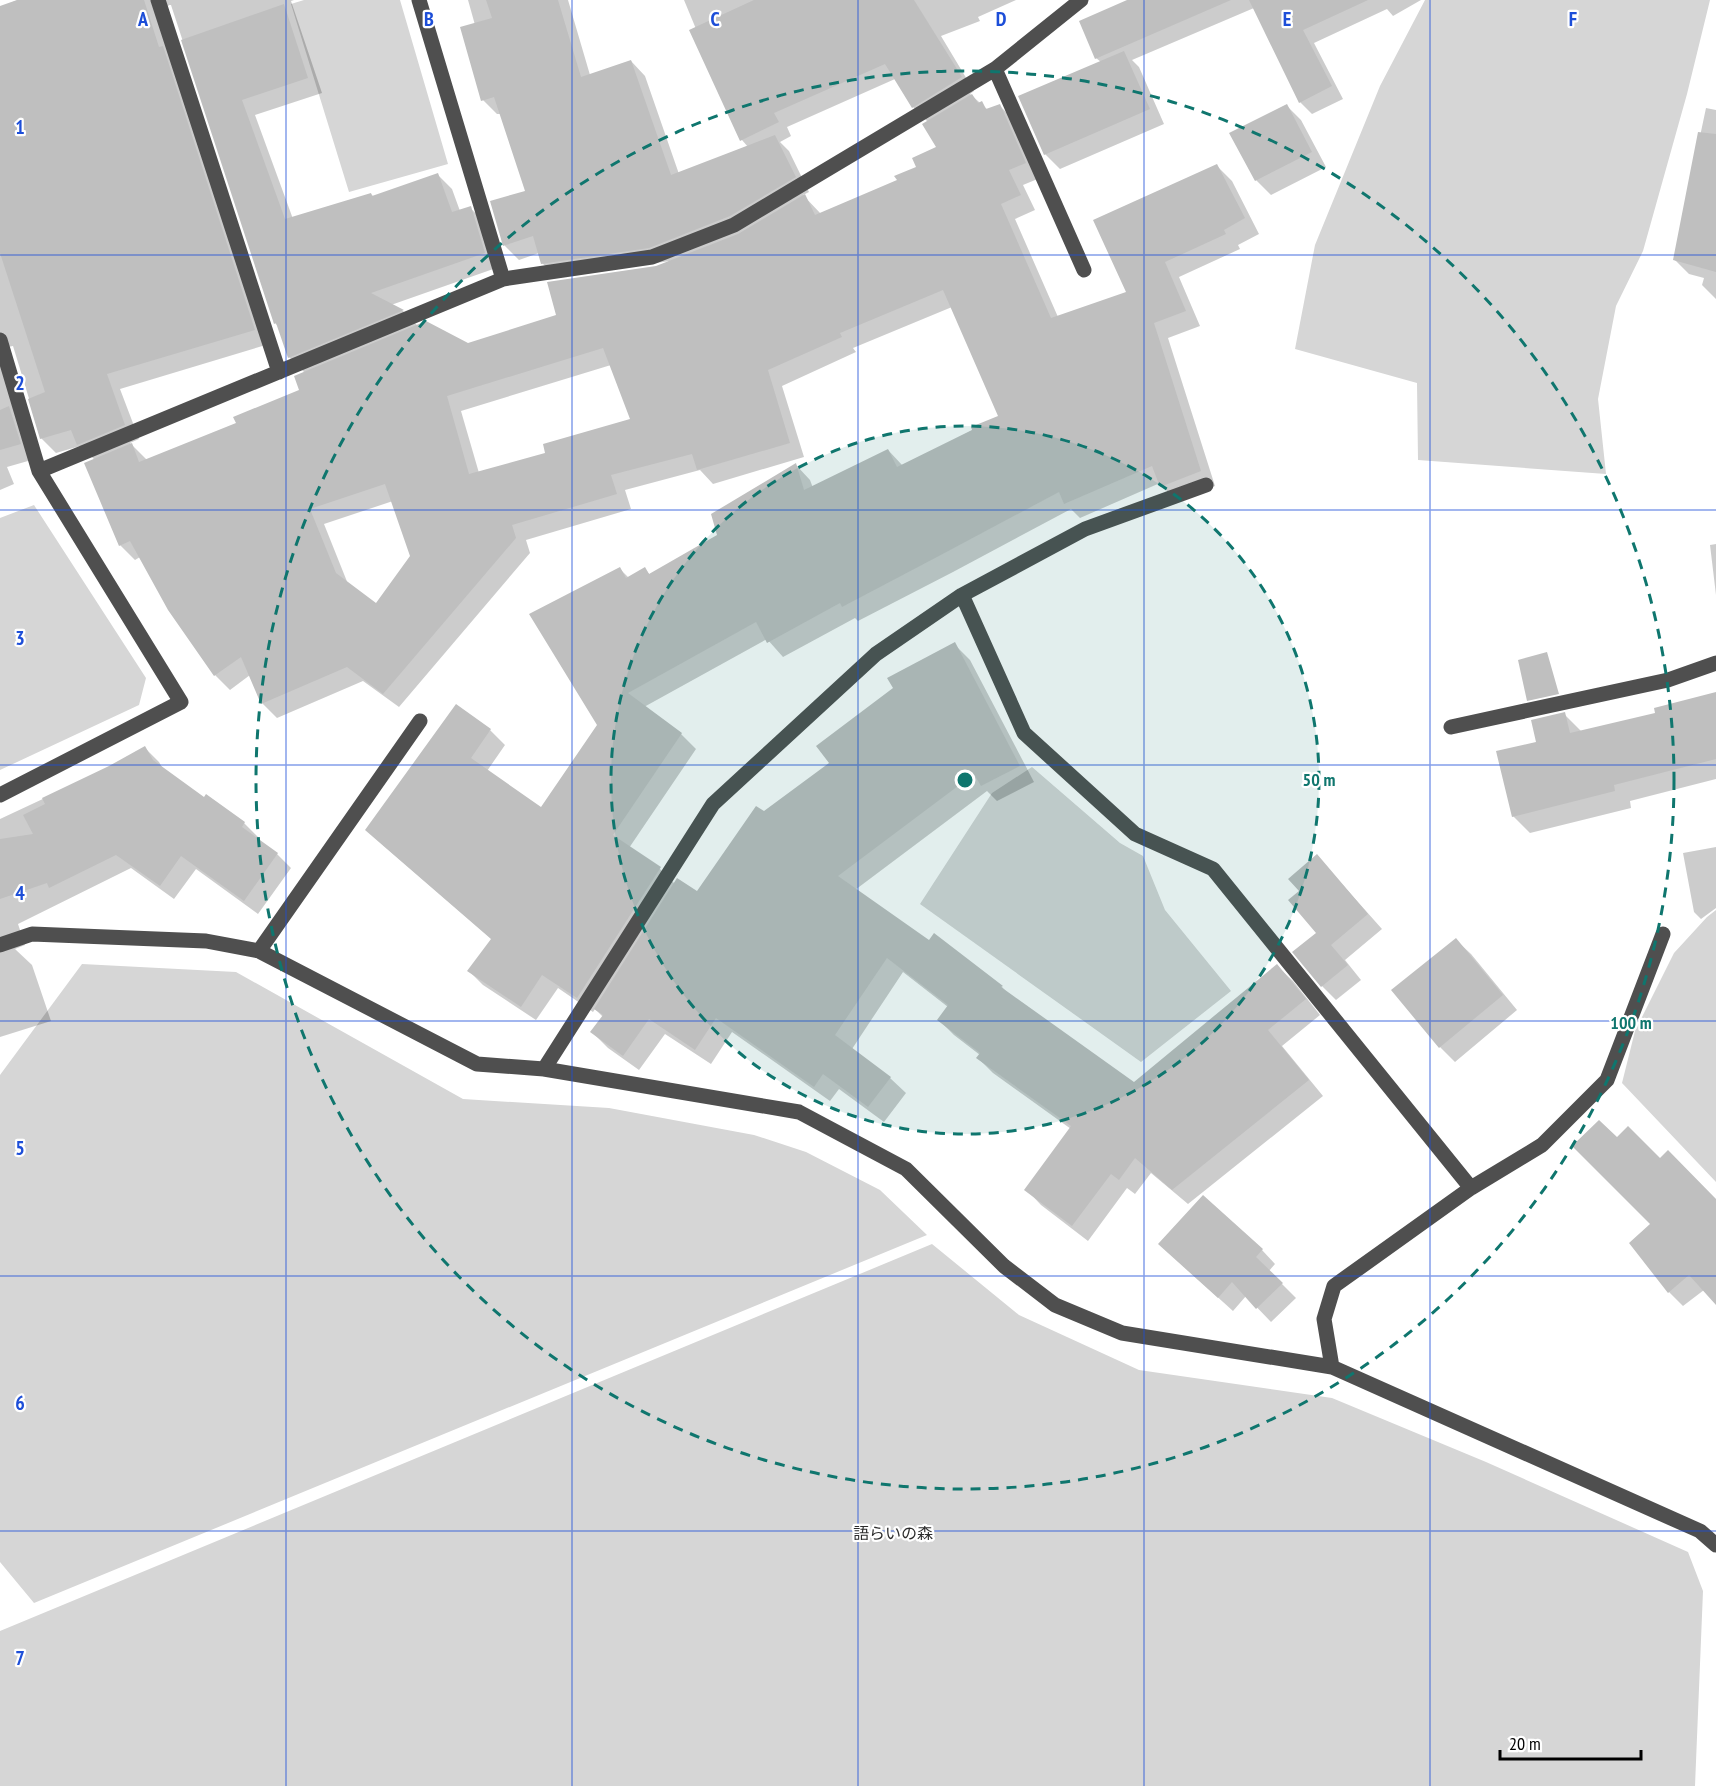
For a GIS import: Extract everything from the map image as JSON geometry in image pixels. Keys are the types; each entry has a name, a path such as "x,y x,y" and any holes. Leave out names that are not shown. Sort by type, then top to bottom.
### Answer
{"street":[{"path":"158,0 279,372"},
{"path":"419,0 503,279"},
{"path":"39,471 503,279 652,256 734,225 994,69 1081,0"},
{"path":"994,69 1084,270"},
{"path":"0,340 39,471 181,702 0,795"},
{"path":"544,1069 712,804 876,654 962,595 1085,529 1206,485"},
{"path":"962,595 1024,733 1135,834 1213,869 1471,1188"},
{"path":"1451,727 1668,680 1716,663"},
{"path":"259,951 420,720"},
{"path":"0,945 32,934 206,941 259,951 477,1064 544,1069 799,1112 906,1169 1004,1266 1054,1305 1122,1333 1332,1367 1700,1531 1716,1545"},
{"path":"1332,1367 1324,1318 1334,1286 1471,1188 1542,1145 1607,1080 1664,934"}],"green space":[{"path":"304,0 400,0 448,164 349,192 291,4"},
{"path":"1425,0 1710,0 1687,94 1643,251 1616,306 1598,399 1606,474 1418,460 1417,383 1295,349 1315,245 1380,86"},
{"path":"34,505 146,678 139,705 0,770 0,518"},
{"path":"1032,767 1120,843 1143,856 1165,910 1231,991 1141,1062 920,904 992,793"},
{"path":"1716,910 1716,1182 1622,1083 1635,1031 1674,953"},
{"path":"82,964 236,972 463,1099 609,1108 754,1135 806,1152 880,1190 927,1235 34,1603 0,1562 0,1075"},
{"name":"語らいの森","path":"932,1244 1019,1315 1139,1370 1332,1398 1486,1462 1688,1552 1703,1591 1695,1786 0,1786 0,1631"}],"building":[{"path":"17,0 144,0 159,47 163,46 255,330 107,374 125,425 77,445 71,430 40,439 28,399 45,392 0,253 0,6"},
{"path":"486,0 558,0 581,77 631,60 671,175 775,135 796,177 730,216 649,248 541,264 533,236 503,246 490,201 525,191 494,97 481,101 460,27 492,18"},
{"path":"754,0 914,0 962,77 912,108 885,64 774,113 779,122 740,141 689,30"},
{"path":"1127,0 1231,0 1095,59 1079,21"},
{"path":"1249,0 1368,0 1303,30 1332,86 1299,103"},
{"path":"284,4 308,78 242,100 285,219 371,193 372,196 438,173 452,212 471,206 485,253 371,293 404,310 288,358 276,323 274,324 181,40"},
{"path":"1124,51 1150,109 1044,155 1018,96"},
{"path":"972,94 978,103 982,101 986,109 1000,104 1026,163 1009,170 1021,195 1001,204 1051,318 1126,292 1093,220 1217,164 1245,218 1224,230 1226,234 1165,262 1186,311 1154,323 1201,471 1160,487 1152,466 1064,504 1059,492 842,607 840,603 767,643 756,622 628,693 682,733 613,835 661,867 577,998 542,975 521,1007 467,971 491,939 365,830 456,704 491,729 471,758 541,807 597,725 529,614 620,567 626,578 645,567 649,574 717,535 711,514 796,463 804,490 888,449 897,467 972,430 971,427 998,416 943,290 840,333 842,337 768,370 790,443 697,470 692,454 611,475 617,494 512,525 516,538 383,694 347,667 261,704 241,657 214,676 168,610 130,541 119,546 84,463 132,443 139,462 236,423 233,417 299,390 294,376 426,321 468,343 556,315 547,282 656,266 738,234 805,194 815,215 897,180 894,176 916,167 912,158 936,147 922,124","holes":["603,348 630,419 543,444 545,453 469,474 447,396","385,484 410,556 376,603 336,573 310,509"]},
{"path":"1287,104 1312,152 1255,181 1229,133"},
{"path":"1698,132 1716,134 1716,272 1673,260"},
{"path":"9,406 21,444 0,450 0,410"},
{"path":"955,642 1020,766 981,786 974,774 838,876 929,940 934,933 1003,986 1001,987 1134,1082 1277,964 1306,999 1268,1030 1309,1080 1172,1190 1135,1158 1119,1180 1111,1174 1072,1226 1024,1190 1071,1126 976,1058 980,1053 937,1020 948,1005 887,958 835,1035 891,1077 868,1107 823,1074 814,1087 716,1018 695,1050 649,1019 623,1056 590,1032 603,1015 594,1009 677,878 697,891 756,806 764,811 829,763 816,746 893,688 887,678"},
{"path":"1547,652 1559,694 1527,701 1518,660"},
{"path":"1716,692 1716,759 1614,785 1615,791 1512,817 1496,751 1536,742 1531,720 1565,712 1570,733 1655,713 1654,708"},
{"path":"145,746 153,760 204,797 206,794 245,822 242,827 278,853 244,901 181,856 160,886 116,855 49,888 47,883 0,899 0,839 33,834 23,815 45,804 42,798"},
{"path":"1317,854 1368,914 1331,945 1348,965 1321,987 1292,952 1316,933 1288,900 1299,891 1288,879"},
{"path":"1456,938 1503,995 1439,1048 1391,990"},
{"path":"1599,1120 1617,1137 1628,1126 1660,1158 1668,1150 1716,1199 1716,1305 1689,1275 1668,1293 1629,1243 1650,1224 1572,1146"},
{"path":"1203,1195 1263,1249 1256,1257 1283,1283 1256,1309 1232,1282 1218,1298 1158,1244"}]}
